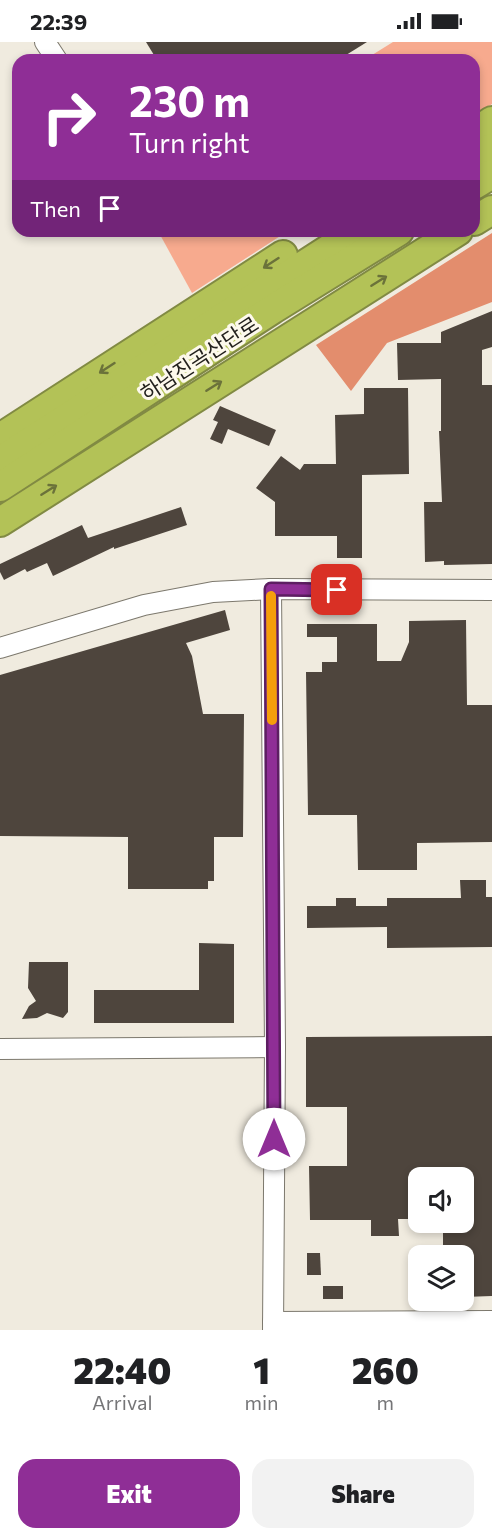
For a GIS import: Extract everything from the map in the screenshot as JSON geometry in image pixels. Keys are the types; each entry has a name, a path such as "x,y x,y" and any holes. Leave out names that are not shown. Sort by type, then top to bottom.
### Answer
{"highway":[{"path":"0,438 311,237"},
{"name":"하남진곡산단로","path":"0,487 267,301 349,237"},
{"name":"하남진곡산단로","path":"0,461 267,301 388,237"},
{"path":"0,522 449,237"}],"street":[{"path":"271,589 275,1047 273,1326 492,1321"},
{"path":"0,648 144,605 213,592 271,589 492,590"},
{"path":"0,1049 275,1047"}],"shaded area":[{"path":"393,42 492,42 492,104 480,112 480,54 374,54"},
{"path":"492,233 492,302 387,343 351,391 316,345"},
{"path":"161,237 279,237 192,293"}],"building":[{"path":"146,42 367,42 348,54 153,54"},
{"path":"492,311 492,347 482,350 482,385 492,385 492,564 444,565 444,561 425,562 424,502 442,502 439,431 441,431 441,379 398,380 397,343 441,343 441,332"},
{"path":"364,388 408,388 409,474 362,475 362,558 337,558 337,536 275,536 275,502 256,488 281,456 300,470 304,464 336,464 335,415 364,414"},
{"path":"220,406 276,430 269,446 228,429 222,444 210,439 218,422 213,420"},
{"path":"181,507 187,525 114,549 114,547 53,576 47,563 27,572 25,569 4,580 0,572 0,564 82,525 88,538"},
{"path":"225,610 230,630 186,643 192,656 203,714 244,714 243,837 214,837 214,881 208,881 208,889 128,889 128,837 0,836 0,675"},
{"path":"466,620 467,705 492,705 492,842 417,843 417,870 358,870 357,815 308,815 306,672 322,672 322,662 337,662 337,637 307,637 307,624 377,624 377,661 401,661 409,642 409,621"},
{"path":"460,880 486,880 486,897 492,897 492,947 387,948 387,927 307,928 307,906 336,906 336,898 356,898 356,906 387,906 387,898 461,898"},
{"path":"199,943 234,944 234,1023 94,1023 94,990 199,990"},
{"path":"29,962 68,962 68,1012 63,1018 47,1013 37,1018 22,1019 29,1006 36,1001 28,988"},
{"path":"492,1036 492,1296 474,1297 474,1245 443,1245 443,1233 474,1233 474,1167 408,1167 408,1219 398,1219 399,1236 371,1236 371,1220 310,1220 309,1166 347,1166 347,1107 306,1107 306,1037"},
{"path":"307,1253 320,1253 321,1275 307,1275"},
{"path":"323,1286 343,1286 343,1299 323,1299"}],"slow traffic":[{"path":"271,596 272,720"}],"route":[{"path":"274,1139 271,589 337,590"}]}
